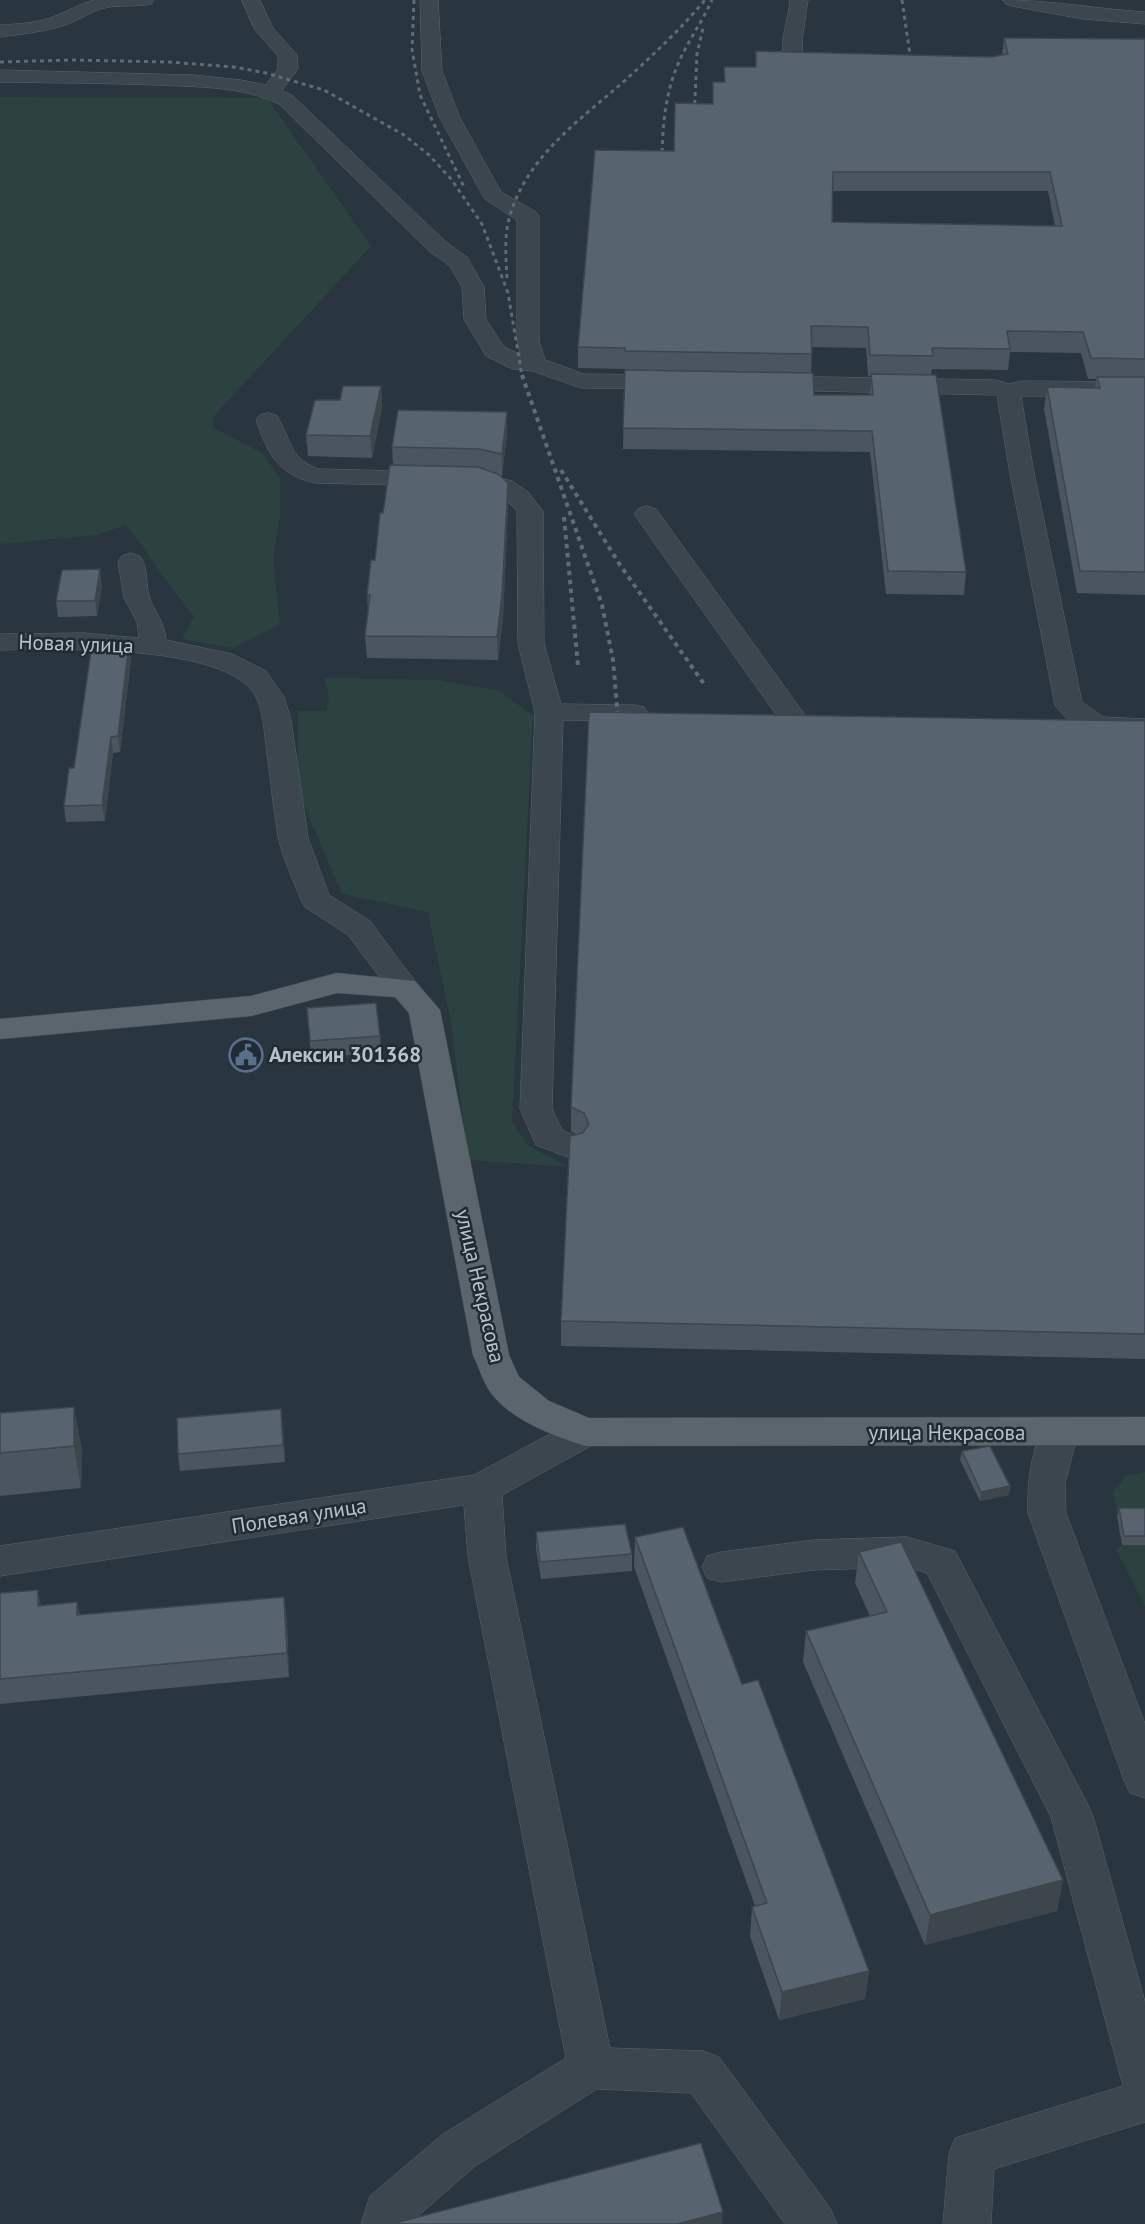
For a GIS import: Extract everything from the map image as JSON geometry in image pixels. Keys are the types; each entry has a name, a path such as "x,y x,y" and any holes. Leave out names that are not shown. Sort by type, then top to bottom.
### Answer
{"main road":[{"path":"0,1029 251,1006 337,983 404,988"},
{"name":"улица Некрасова","path":"404,988 424,1010 491,1355 505,1385 536,1411 585,1431 1145,1431"}],"street":[{"path":"0,31 39,27 62,20 81,9 108,2 144,0"},
{"path":"251,0 255,14 270,39 287,55 288,69 272,92"},
{"path":"799,0 800,9 791,52 795,64 846,66"},
{"path":"1012,0 1083,13 1145,18"},
{"path":"431,1 432,71 450,118 493,196 528,217 528,341 535,364"},
{"path":"0,76 170,80 228,84 272,92 286,100 438,247 459,262 473,287 475,319 494,351 520,364 535,364 581,381 687,382"},
{"path":"747,383 996,387 1008,391 1023,388 1145,389"},
{"path":"1008,391 1021,468 1070,705 1096,725"},
{"path":"268,420 283,459 301,472 315,476 479,480 500,485 518,495 530,511 531,644 549,712 537,1109 548,1137 570,1147"},
{"path":"647,514 804,717 757,716"},
{"path":"131,561 137,598 150,622 153,647"},
{"name":"Новая улица","path":"0,642 84,641 153,647 222,660 256,676 270,697 277,720 293,838 315,900 359,928 404,988"},
{"path":"549,712 664,714"},
{"path":"1048,724 1145,727"},
{"name":"Полевая улица","path":"0,1561 482,1488 585,1431"},
{"path":"1059,1432 1046,1484 1047,1513 1145,1780"},
{"path":"482,1488 486,1557 591,2068"},
{"path":"721,1567 814,1555 907,1552 941,1562 1072,1816 1145,2084"},
{"path":"385,2224 387,2212 459,2150 591,2068 703,2072 813,2224"},
{"path":"967,2224 972,2154 1145,2101"}],"green space":[{"path":"0,97 267,98 371,246 213,417 214,428 262,453 280,478 280,517 273,559 280,624 232,648 182,639 194,616 126,525 96,535 0,544"},
{"path":"324,678 439,680 500,691 533,716 512,1122 529,1146 569,1167 468,1160 451,1023 428,912 342,894 298,791 298,711 326,711 329,696"},
{"path":"1145,1472 1145,1516 1118,1515 1113,1492 1126,1476"},
{"path":"1122,1545 1145,1545 1145,1606 1116,1549"}],"building":[{"path":"1004,38 1145,39 1145,359 1091,358 1083,332 1007,331 1010,349 932,348 933,356 870,355 868,327 811,326 812,354 625,351 625,348 578,347 595,150 674,151 675,103 713,104 713,82 725,82 724,67 756,67 756,51 991,57 1008,54","holes":["833,172 1050,172 1062,226 832,222"]},
{"path":"625,370 813,373 814,395 873,395 871,374 936,375 966,572 888,571 872,431 623,428"},
{"path":"1097,377 1145,377 1145,572 1080,571 1047,387 1100,388"},
{"path":"343,386 381,386 370,436 306,435 315,400 340,400"},
{"path":"398,410 507,412 502,454 479,449 392,447"},
{"path":"390,465 478,467 498,474 508,483 502,596 497,637 365,636 371,560 375,560 380,513 383,513"},
{"path":"100,569 95,601 56,601 62,570"},
{"path":"129,644 118,736 111,737 102,805 64,806 69,768 74,768 92,645"},
{"path":"589,712 1145,721 1145,1334 561,1321 570,1136 583,1133 589,1124 584,1113 571,1107"},
{"path":"376,1003 380,1036 310,1041 307,1008"},
{"path":"74,1407 74,1446 0,1453 0,1413"},
{"path":"281,1409 283,1445 178,1454 177,1418"},
{"path":"990,1446 1010,1486 981,1492 962,1451"},
{"path":"1119,1508 1145,1508 1145,1536 1124,1536"},
{"path":"625,1524 632,1554 540,1562 536,1532"},
{"path":"683,1527 742,1684 758,1680 869,1971 782,1992 752,1907 767,1903 635,1537"},
{"path":"901,1542 1063,1880 930,1915 806,1631 887,1612 859,1552"},
{"path":"38,1590 38,1606 77,1602 77,1615 284,1597 287,1653 0,1679 0,1593"},
{"path":"701,2143 723,2212 677,2224 399,2224 399,2222"}],"railway":[{"path":"414,0 412,49 420,95 464,187"},
{"path":"507,278 507,226 527,178 554,143 664,44 705,0"},
{"path":"662,168 663,127 670,87 683,54 712,0"},
{"path":"902,0 912,68"},
{"path":"694,120 697,54 703,28"},
{"path":"0,62 72,60 169,62 234,67 266,73 324,90 404,135 429,155 451,179 482,224 508,293 522,376"},
{"path":"522,375 602,605 613,660 619,730"},
{"path":"561,470 620,565 704,684"},
{"path":"564,517 578,666"}],"place":[{"name":"Алексин 301368","path":"246,1055"}]}
